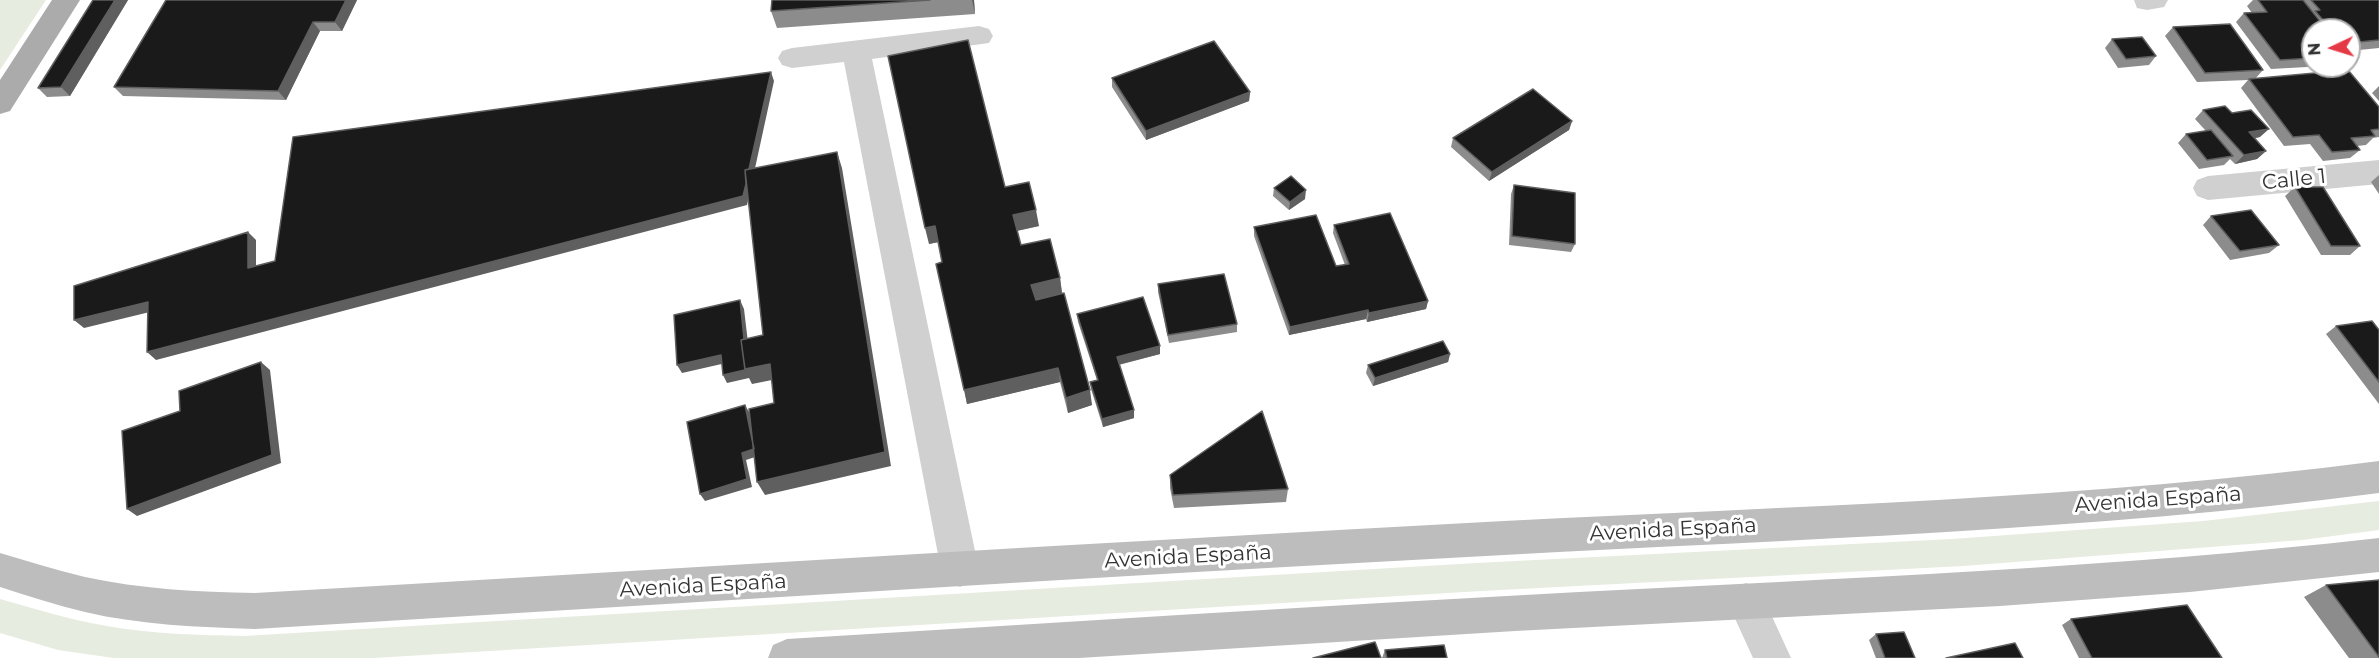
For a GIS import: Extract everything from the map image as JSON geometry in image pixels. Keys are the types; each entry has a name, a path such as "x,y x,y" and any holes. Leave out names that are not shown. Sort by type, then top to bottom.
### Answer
{"main road":[{"path":"0,103 66,0"},
{"name":"Avenida España","path":"0,570 95,597 126,602 204,610 255,611 1501,538 1942,516 2260,492 2379,477"},
{"path":"787,658 883,655 1974,590 2232,570 2379,555"}],"street":[{"path":"792,58 979,36"},
{"path":"856,51 960,570"},
{"name":"Calle 1","path":"2208,188 2379,172"},
{"path":"1746,602 1772,658"}],"shaded area":[{"path":"0,0 46,0 0,70"},
{"path":"2379,501 2379,530 2302,540 1963,566 1481,591 374,658 114,658 58,650 0,633 0,599 94,624 124,629 175,634 244,636 1476,563 1952,539 2203,521"}],"building":[{"path":"93,0 115,0 61,87 38,88"},
{"path":"166,0 346,0 335,22 313,22 278,91 114,87"},
{"path":"772,0 930,0 771,11"},
{"path":"2258,0 2303,0 2317,18 2301,18 2301,59 2280,60 2244,13 2267,12"},
{"path":"2311,0 2379,0 2379,40 2361,42 2361,18 2321,18 2315,11 2320,10"},
{"path":"2230,24 2263,70 2205,73 2173,27"},
{"path":"2142,37 2156,56 2126,59 2112,39"},
{"path":"968,40 1005,187 1029,182 1036,210 1013,215 1021,245 1050,239 1060,278 1031,285 1036,300 1064,293 1090,390 1066,398 1058,368 964,390 936,264 942,262 935,226 925,228 888,56"},
{"path":"1214,41 1250,92 1146,131 1112,78"},
{"path":"771,72 749,169 745,170 746,184 743,196 147,352 148,302 74,320 74,286 248,232 248,268 275,261 293,137"},
{"path":"2301,74 2301,78 2355,78 2379,107 2379,129 2371,130 2375,136 2351,138 2360,150 2332,152 2319,135 2293,137 2249,79"},
{"path":"1533,89 1572,121 1492,172 1453,138"},
{"path":"2225,106 2232,113 2251,110 2269,129 2249,132 2266,151 2244,155 2203,110"},
{"path":"2211,130 2233,156 2207,160 2186,134"},
{"path":"837,152 885,452 757,482 749,409 774,403 770,364 745,369 741,340 763,335 745,170"},
{"path":"1291,176 1306,190 1290,202 1274,188"},
{"path":"1514,185 1575,193 1575,244 1512,236"},
{"path":"2295,187 2323,187 2360,246 2331,246"},
{"path":"2251,210 2279,245 2240,251 2211,216"},
{"path":"1390,213 1428,301 1369,313 1368,310 1290,327 1254,227 1316,215 1336,266 1349,264 1334,225"},
{"path":"1224,274 1237,324 1168,335 1158,284"},
{"path":"1143,297 1160,346 1117,357 1134,410 1102,419 1090,382 1098,380 1077,314"},
{"path":"740,300 744,339 741,340 745,370 723,375 721,355 677,365 674,315"},
{"path":"2372,321 2379,330 2379,382 2336,326"},
{"path":"1443,341 1450,354 1375,378 1368,365"},
{"path":"261,362 272,455 127,509 122,431 180,411 179,391"},
{"path":"745,405 754,449 742,453 747,479 700,494 687,422"},
{"path":"1262,411 1288,489 1173,495 1170,475"},
{"path":"2379,580 2379,657 2326,585"},
{"path":"2187,605 2222,658 2092,658 2071,619"},
{"path":"1904,632 1915,658 1885,658 1876,634"},
{"path":"1375,642 1381,658 1313,658"},
{"path":"2015,643 2023,658 1946,658"},
{"path":"1444,645 1447,658 1387,658 1385,650"}]}
